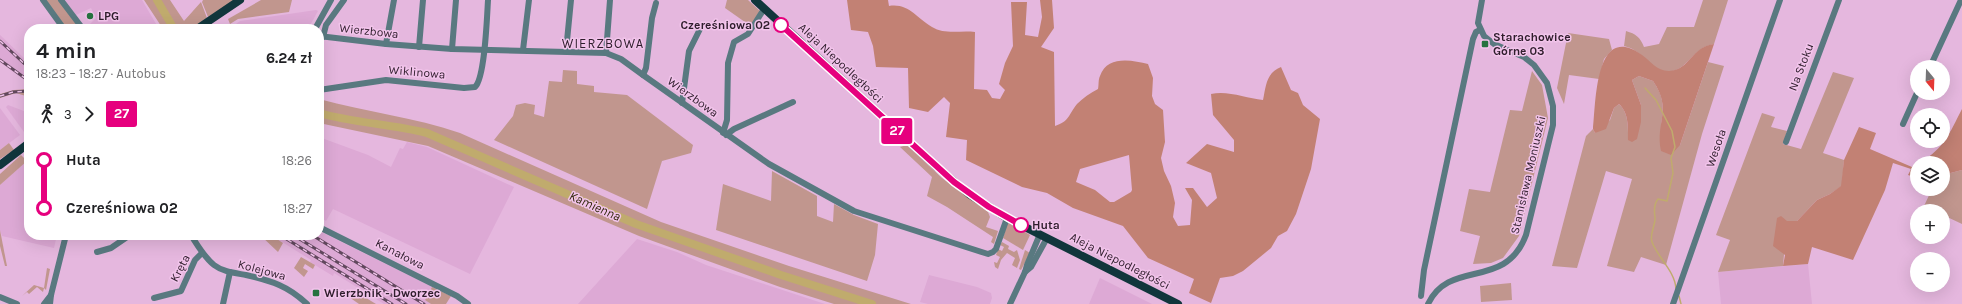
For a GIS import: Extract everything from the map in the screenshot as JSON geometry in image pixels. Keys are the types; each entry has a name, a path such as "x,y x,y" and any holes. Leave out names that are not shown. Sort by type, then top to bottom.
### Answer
{"main road":[{"path":"204,24 240,0"},
{"name":"Aleja Niepodległości","path":"754,0 938,168 969,194 1007,218 1178,304"},
{"path":"0,165 24,147"}],"street":[{"path":"43,0 60,24"},
{"path":"61,0 79,24"},
{"path":"318,24 331,0"},
{"path":"324,29 344,0"},
{"path":"386,44 394,0"},
{"path":"419,47 423,0"},
{"path":"452,49 456,0"},
{"path":"485,50 488,0"},
{"path":"523,50 529,0"},
{"path":"566,51 571,0"},
{"path":"606,53 610,0"},
{"path":"1421,296 1424,270 1473,40 1476,32 1480,30 1478,23 1482,0"},
{"name":"Wesoła","path":"1673,304 1780,0"},
{"name":"Na Stoku","path":"1786,142 1838,0"},
{"path":"1933,60 1961,0"},
{"path":"643,75 646,68 652,18 656,3"},
{"path":"764,9 748,34 734,42 728,63 727,120 725,132 793,102"},
{"path":"682,102 689,51 700,29"},
{"name":"Stanisława Moniuszki","path":"1428,304 1439,289 1452,280 1466,275 1494,270 1505,264 1519,250 1526,235 1553,125 1553,102 1549,88 1543,76 1525,58 1490,42 1480,30"},
{"name":"Wierzbowa","path":"324,36 386,44 452,49 606,53 620,59 779,170 861,214 982,253 991,253 995,250 1007,218"},
{"name":"Wiklinowa","path":"324,89 386,80 472,88 478,82 485,50"},
{"path":"1903,124 1915,100"},
{"name":"Kanałowa","path":"324,230 457,296 468,304"},
{"path":"1010,304 1025,272 1032,266 1044,236"},
{"path":"50,304 65,240"},
{"path":"97,252 111,248 123,240"},
{"name":"Kolejowa","path":"194,240 202,253 214,265 230,272 282,285 290,289 307,304"},
{"name":"Kręta","path":"154,298 181,291 195,260 202,253"},
{"path":"223,304 230,272"},
{"path":"44,304 51,296"},
{"path":"0,297 17,304"}],"shaded area":[{"path":"46,0 58,0 76,24 63,24"},
{"path":"65,0 142,0 156,24 90,24 96,18 91,8 76,15"},
{"path":"144,0 170,0 184,21 201,2 207,18 198,24 160,24"},
{"path":"203,0 236,0 208,17 202,2"},
{"path":"261,0 292,0 289,12 238,19 230,24 228,19"},
{"path":"727,0 748,0 761,12 752,27 725,8"},
{"path":"847,0 888,0 889,6 907,9 932,27 942,31 975,32 974,89 987,90 992,98 1000,99 1005,90 999,84 1005,63 1013,46 1011,2 1027,2 1025,35 1038,37 1042,17 1040,0 1052,0 1054,28 1041,47 1054,52 1055,126 1064,122 1077,104 1098,89 1100,76 1103,69 1108,65 1121,61 1135,61 1148,64 1153,78 1152,96 1155,104 1163,110 1165,142 1161,158 1164,171 1171,186 1175,203 1173,217 1178,226 1190,225 1192,200 1185,188 1193,188 1207,207 1217,198 1211,173 1186,163 1207,144 1234,152 1234,140 1213,115 1211,94 1223,93 1263,100 1266,85 1270,76 1281,67 1291,90 1298,93 1303,105 1320,119 1311,169 1296,214 1287,231 1278,236 1271,248 1243,271 1233,276 1220,278 1211,303 1189,293 1194,279 1148,258 1123,226 1073,208 1047,193 1022,187 966,160 967,140 946,137 950,103 944,97 928,112 909,108 908,68 876,67 873,46 868,32 851,30","holes":["1129,155 1132,190 1114,202 1110,202 1095,190 1076,182 1080,169"]},
{"path":"1703,0 1728,0 1714,44 1699,51 1682,67 1668,72 1659,70 1651,65 1636,51 1624,46 1626,31 1637,36 1644,47 1659,44 1667,27 1694,27"},
{"path":"316,10 318,11 311,24 236,24 240,21"},
{"path":"1568,33 1609,39 1612,50 1604,59 1599,79 1569,75 1564,104 1557,88"},
{"path":"0,35 24,58 24,79 0,62"},
{"path":"1714,44 1680,145 1671,155 1661,151 1660,132 1663,108 1659,91 1653,81 1639,76 1632,80 1641,105 1641,122 1637,139 1632,142 1628,140 1628,126 1625,112 1619,104 1614,108 1606,129 1595,133 1593,129 1597,85 1601,69 1607,56 1615,48 1627,47 1642,55 1657,68 1664,71 1669,71 1682,67 1700,49"},
{"path":"1708,62 1724,66 1702,134 1666,265 1641,257 1634,272 1607,266 1632,179 1606,171 1577,268 1552,266 1586,136 1593,129 1595,133 1610,120 1614,108 1619,104 1626,116 1628,140 1641,105 1632,80 1639,76 1653,81 1657,87 1662,102 1663,112 1661,125 1680,145"},
{"path":"563,70 577,71 577,84 594,86 594,92 627,95 693,145 691,153 662,161 647,209 494,140 513,116 516,105 525,103 535,105 534,114 544,117 549,81 562,82"},
{"path":"1532,71 1542,85 1548,118 1519,236 1503,258 1491,263 1473,264 1480,236 1460,231 1469,189 1490,192 1510,110 1522,111"},
{"path":"1833,72 1854,78 1823,153 1844,160 1842,186 1817,200 1797,221 1787,221 1783,266 1718,272 1730,240 1716,235 1762,113 1775,117 1771,127 1787,131 1783,144 1801,149"},
{"path":"24,89 24,95 16,93 0,98 0,94 14,90"},
{"path":"324,100 443,127 460,133 661,222 789,266 911,304 834,304 780,287 639,236 428,146 324,124"},
{"path":"8,105 24,111 24,132 6,107"},
{"path":"0,108 20,135 0,150"},
{"path":"1962,109 1962,170 1950,173 1950,156 1929,156 1938,148 1950,148 1950,133"},
{"path":"1859,127 1876,133 1870,149 1910,166 1910,169 1893,163 1885,190 1853,260 1812,247 1808,264 1783,266 1785,255 1773,246 1777,218 1781,216 1787,221 1797,221 1817,200 1830,194 1841,186 1844,160"},
{"path":"324,139 368,155 391,167 400,148 403,149 407,142 427,147 514,187 470,274 333,209 326,221 324,220"},
{"path":"9,143 14,150 0,159 0,150"},
{"path":"907,145 942,178 988,212 990,217 986,227 998,231 994,244 991,242 993,237 947,207 927,196 932,177 900,147"},
{"path":"21,155 24,158 24,164 0,185 0,174"},
{"path":"24,163 24,240 56,240 54,248 2,236 0,230 0,185"},
{"path":"1962,170 1962,224 1950,218 1950,204 1925,204 1929,196 1950,196 1950,173"},
{"path":"772,171 817,196 817,216 833,222 834,204 854,215 878,224 875,255 867,281 716,230 723,184 771,201"},
{"path":"1010,223 1030,235 1023,250 1003,238 1007,224"},
{"path":"0,230 7,266 5,266 0,246"},
{"path":"324,233 432,287 425,300 431,304 384,304 334,273 333,276 310,262 311,260 279,240 324,240"},
{"path":"637,239 677,252 706,265 825,304 578,304"},
{"path":"265,240 278,240 283,243 278,252"},
{"path":"1002,242 1009,246 1008,249 1014,252 1017,250 1020,260 1017,268 1012,265 1015,258 1007,253 1001,260 998,269 995,267 994,262 997,263 1000,257 996,255 998,249 1002,251 1004,247 1000,245"},
{"path":"1025,250 1030,253 1021,270 1019,269"},
{"path":"301,257 315,265 313,269 305,264 303,268 308,271 304,277 294,268"},
{"path":"1808,264 1812,304 1721,304 1718,272"},
{"path":"47,268 50,269 46,290 44,288"},
{"path":"929,275 977,287 991,293 992,298 990,304 928,304 920,302"},
{"path":"1100,278 1152,304 1089,304"},
{"path":"1511,283 1512,300 1481,302 1480,286"},
{"path":"34,285 44,288 43,292 37,287 29,294 27,292 22,296"},
{"path":"432,287 451,296 446,304 431,304 425,300"},
{"path":"353,290 376,304 359,304 349,297"}],"waterway":[{"name":"Kamienna","path":"157,0 171,24"},
{"path":"1645,88 1656,100 1672,131 1675,147 1671,158 1673,173 1667,201 1658,199 1656,203 1654,210 1655,220 1651,239 1655,248 1670,270 1676,289"},
{"name":"Kamienna","path":"324,114 427,133 636,224 781,275 872,304"},
{"path":"1679,296 1681,304"}],"railway":[{"path":"0,41 24,63"},
{"path":"0,60 24,77"},
{"path":"0,96 13,92 24,91"},
{"path":"288,240 392,304"},
{"path":"301,240 406,304"},
{"path":"320,240 424,304"}],"bus line":[{"name":"27","path":"781,25 954,182 989,207 1021,225"}],"place":[{"name":"LPG","path":"90,16"},
{"name":"Czereśniowa 02","path":"781,25"},
{"name":"Starachowice Górne 03","path":"1485,44"},
{"name":"Huta","path":"1021,225"},
{"name":"Wierzbnik - Dworzec","path":"316,293"}],"district":[{"name":"WIERZBOWA","path":"603,43"}]}
